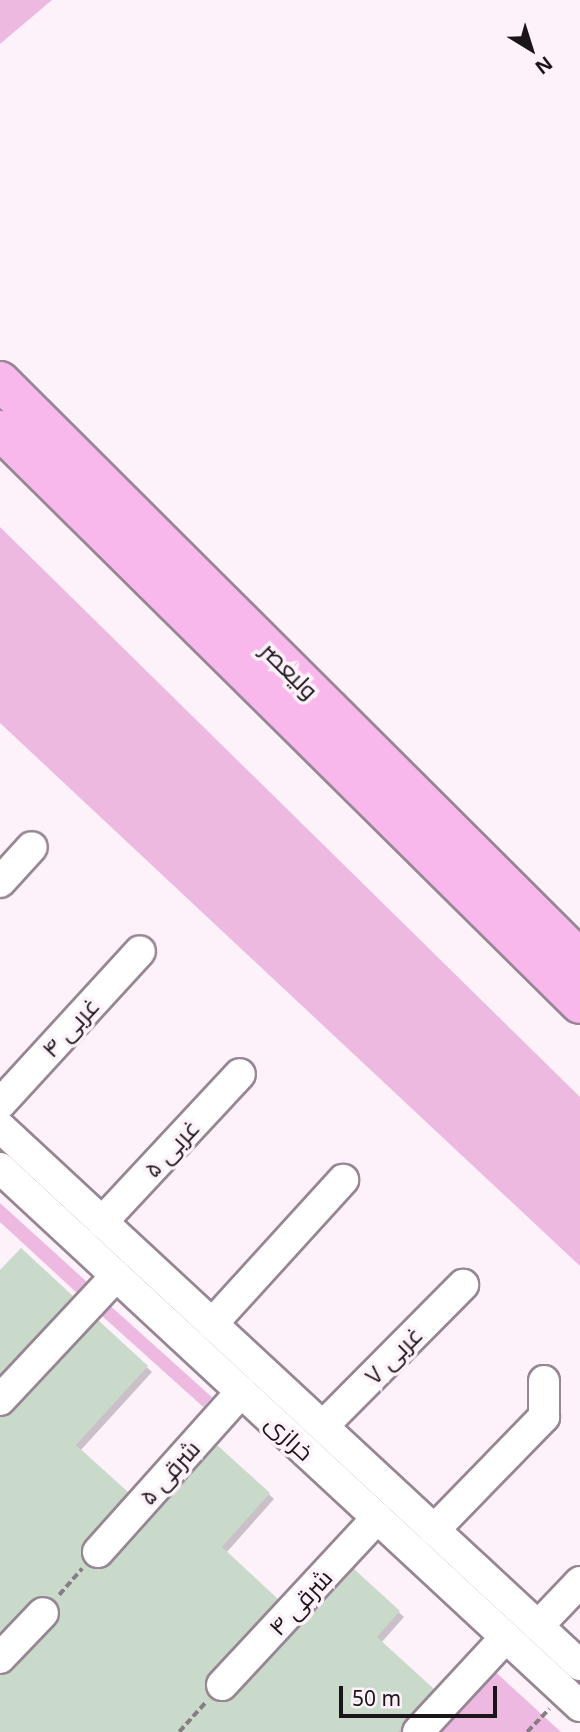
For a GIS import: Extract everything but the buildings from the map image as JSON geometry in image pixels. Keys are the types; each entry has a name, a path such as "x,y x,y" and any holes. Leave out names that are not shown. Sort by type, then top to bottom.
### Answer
{"main road":[{"name":"ولیعصر","path":"0,381 580,958"},
{"name":"ولیعصر","path":"0,430 580,1004"}],"street":[{"path":"0,882 32,847"},
{"name":"۴ غربی","path":"0,1104 140,951"},
{"name":"۵ غربی","path":"102,1222 240,1074"},
{"name":"خرازی","path":"0,1127 580,1665"},
{"name":"خرازی","path":"0,1168 572,1699"},
{"path":"181,1336 207,1319 343,1180"},
{"path":"0,1401 116,1276"},
{"name":"۷ غربی","path":"323,1426 463,1285"},
{"path":"435,1530 544,1417 544,1381"},
{"name":"۵ شرقی","path":"97,1552 242,1392"},
{"name":"۴ شرقی","path":"222,1685 377,1518"},
{"path":"439,1576 460,1554"},
{"path":"538,1626 580,1582"},
{"path":"0,1658 43,1613"},
{"path":"418,1732 506,1637"}],"path":[{"path":"43,1613 97,1552"},
{"path":"178,1732 222,1685"},
{"path":"527,1732 572,1699"}],"shaded area":[{"path":"0,0 52,0 0,44"},
{"path":"0,527 580,1097 580,1266 0,723"},
{"path":"0,1203 87,1282 77,1293 0,1222"},
{"path":"105,1301 212,1397 203,1407 96,1311"},
{"path":"490,1667 561,1732 430,1732"}]}
